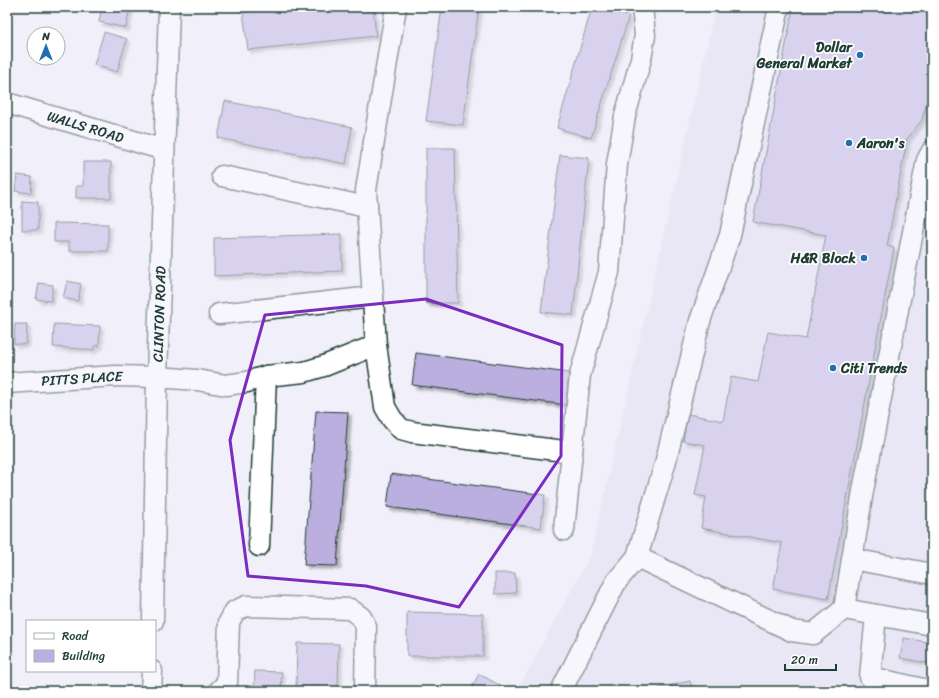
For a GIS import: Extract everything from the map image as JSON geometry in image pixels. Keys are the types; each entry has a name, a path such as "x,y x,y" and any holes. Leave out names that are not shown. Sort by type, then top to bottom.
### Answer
{"street":[{"name":"CLINTON ROAD","path":"152,620 157,377 168,7"},
{"path":"396,7 366,190 376,345 385,407 392,419 401,429 412,432 572,452"},
{"path":"564,530 580,375 609,272 616,164 625,116 641,59 645,35 642,7"},
{"path":"561,691 616,582 637,557 665,464 700,321 730,235 779,7"},
{"name":"WALLS ROAD","path":"7,103 164,150"},
{"path":"637,557 792,631 813,634 844,609 864,491 927,160 932,151"},
{"path":"222,176 367,207"},
{"path":"219,314 373,297"},
{"name":"PITTS PLACE","path":"7,383 115,376 197,380 226,385 247,382 266,376 304,372 324,366 376,345"},
{"path":"259,546 266,376"},
{"path":"852,559 932,574"},
{"path":"224,688 229,622 236,612 246,606 350,609 361,616 366,626 365,691"},
{"path":"844,609 932,625"},
{"path":"876,615 870,677 932,691"},
{"path":"151,691 152,672"}],"highlighted area":[{"path":"426,299 562,345 561,456 459,607 366,586 248,576 230,440 265,315"}],"shaded area":[{"path":"716,7 932,7 932,691 517,691 591,554"}],"building":[{"path":"102,7 130,7 126,28 99,22"},
{"path":"298,7 373,7 376,36 248,50 243,12"},
{"path":"442,7 479,7 463,125 426,121"},
{"path":"592,7 599,7 629,16 591,138 557,128"},
{"path":"793,7 932,7 932,80 922,120 907,139 887,246 894,248 828,599 773,589 782,543 701,528 706,497 695,495 705,445 683,441 688,414 723,421 731,377 758,382 768,332 806,339 826,235 753,222"},
{"path":"104,32 127,39 117,72 94,65"},
{"path":"225,101 352,127 346,164 218,138"},
{"path":"426,148 455,148 458,303 426,303"},
{"path":"560,155 589,158 573,315 541,312"},
{"path":"83,162 111,162 111,198 76,198 76,186 83,186"},
{"path":"17,175 32,177 31,193 15,191"},
{"path":"22,201 38,202 38,230 22,230"},
{"path":"54,223 108,224 108,251 69,251 69,242 54,242"},
{"path":"342,234 342,271 214,276 214,238"},
{"path":"67,281 81,284 78,301 63,298"},
{"path":"39,283 53,285 51,301 36,299"},
{"path":"15,324 27,324 26,344 14,344"},
{"path":"54,324 100,326 99,346 94,346 94,350 53,347"},
{"path":"416,353 569,373 566,405 412,385"},
{"path":"316,411 348,412 337,566 304,565"},
{"path":"391,474 545,495 541,528 387,507"},
{"path":"495,573 515,573 516,593 495,594"},
{"path":"407,612 483,614 483,656 407,656"},
{"path":"904,638 932,643 932,664 900,658"},
{"path":"297,643 339,644 338,691 296,691"},
{"path":"255,671 282,672 281,691 254,691"},
{"path":"479,674 510,691 470,691"},
{"path":"690,681 692,691 659,691 659,688"}],"place":[{"name":"Dollar General Market","path":"860,55"},
{"name":"Aaron's","path":"849,143"},
{"name":"H&R Block","path":"864,258"},
{"name":"Citi Trends","path":"833,368"}]}
